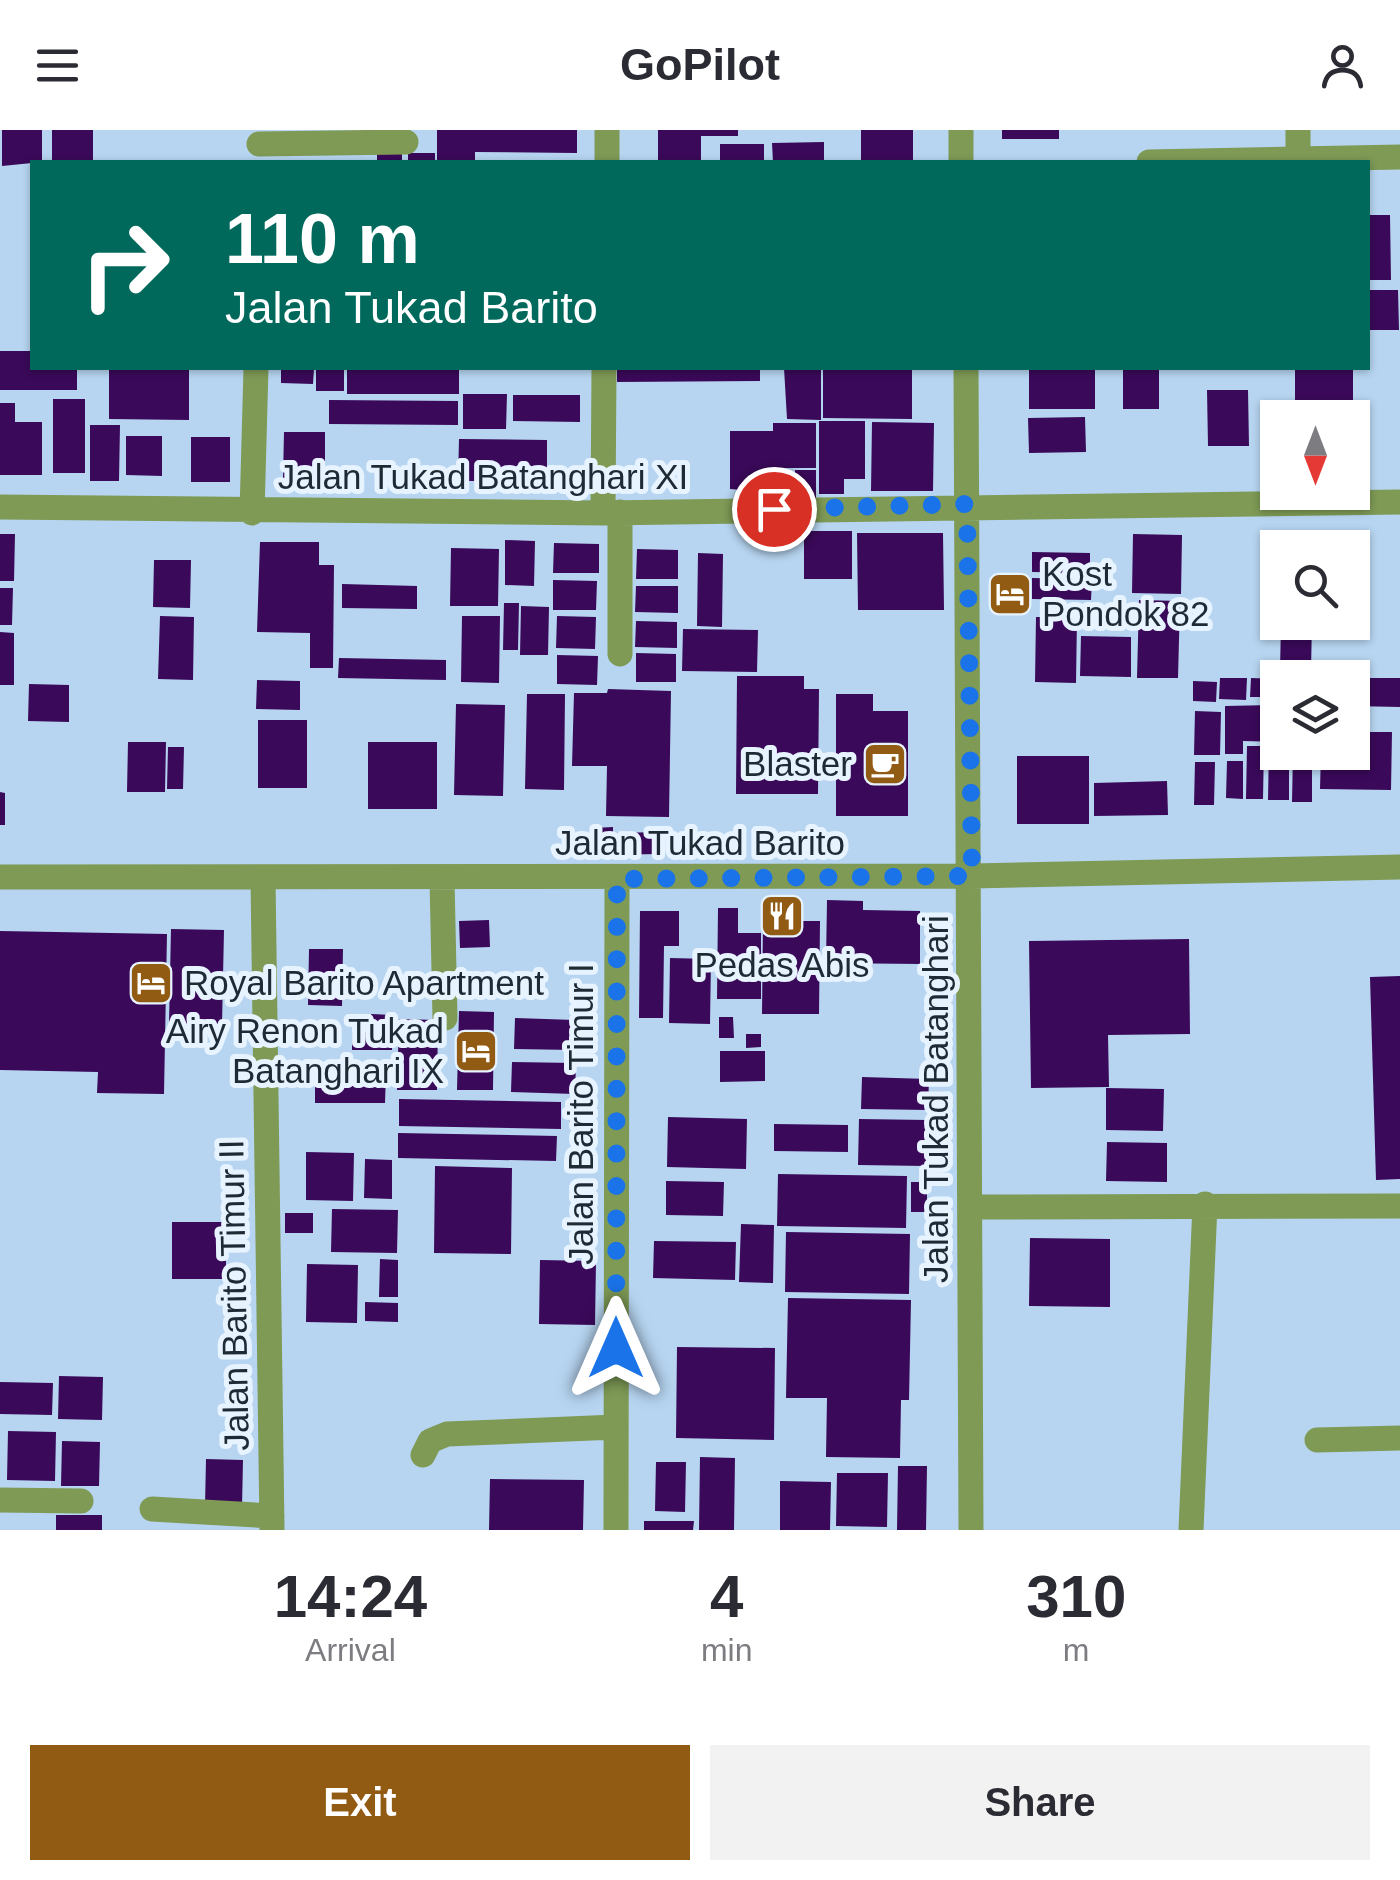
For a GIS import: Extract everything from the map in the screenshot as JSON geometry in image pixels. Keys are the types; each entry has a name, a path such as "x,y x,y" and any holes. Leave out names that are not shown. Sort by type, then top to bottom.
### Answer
{"street":[{"path":"607,130 607,160"},
{"path":"961,130 961,160"},
{"path":"1298,130 1298,160 1400,157"},
{"path":"259,146 406,142"},
{"path":"252,513 256,370"},
{"path":"604,370 620,654"},
{"name":"Jalan Tukad Batanghari","path":"966,370 972,876 972,1530"},
{"name":"Jalan Tukad Batanghari XI","path":"0,507 252,513 611,512 967,504 1400,502"},
{"name":"Jalan Tukad Barito","path":"0,877 617,879 1400,867"},
{"name":"Jalan Barito Timur II","path":"262,878 272,1523"},
{"path":"442,879 444,1018"},
{"name":"Jalan Barito Timur I","path":"616,1530 617,879"},
{"path":"1191,1530 1206,1204"},
{"path":"972,1207 1400,1206"},
{"path":"423,1456 430,1441 446,1434 616,1427"},
{"path":"1317,1440 1400,1438"},
{"path":"0,1500 80,1501"},
{"path":"152,1508 272,1523"}],"building":[{"path":"2,130 42,130 42,160 2,166"},
{"path":"52,130 93,130 93,160 52,160"},
{"path":"437,130 577,130 577,153 475,152 475,160 437,160"},
{"path":"658,130 738,130 738,136 701,136 701,160 658,160"},
{"path":"861,130 913,130 913,160 861,160"},
{"path":"1002,130 1059,130 1059,139 1002,139"},
{"path":"824,142 824,160 773,160 772,143"},
{"path":"720,144 764,144 764,160 720,160"},
{"path":"377,153 402,153 402,160 377,160"},
{"path":"408,153 435,153 435,160 408,160"},
{"path":"1370,215 1390,215 1391,280 1370,280"},
{"path":"1370,290 1398,290 1399,330 1370,330"},
{"path":"0,351 30,351 30,370 77,370 77,390 0,390"},
{"path":"109,370 189,370 189,420 109,419"},
{"path":"281,370 314,370 313,384 281,383"},
{"path":"316,370 344,370 344,391 316,391"},
{"path":"347,370 459,370 459,394 347,394"},
{"path":"617,370 760,370 760,381 617,382"},
{"path":"784,370 821,370 821,420 787,419"},
{"path":"823,370 912,370 912,419 823,418"},
{"path":"1029,370 1095,370 1095,409 1029,409"},
{"path":"1123,370 1159,370 1159,409 1123,409"},
{"path":"1295,370 1353,370 1353,400 1295,400"},
{"path":"1207,390 1248,390 1249,446 1208,446"},
{"path":"463,394 507,394 506,429 463,429"},
{"path":"513,395 580,395 580,422 513,421"},
{"path":"53,399 85,399 85,473 53,473"},
{"path":"329,400 458,401 458,425 329,424"},
{"path":"0,403 15,403 15,422 42,422 42,475 0,475"},
{"path":"1085,417 1086,452 1029,453 1028,418"},
{"path":"819,421 865,421 865,479 844,479 844,494 819,494"},
{"path":"872,422 934,423 933,491 871,491"},
{"path":"773,423 816,423 816,468 772,468 791,471 791,494 730,489 730,431 773,431"},
{"path":"90,425 120,425 119,481 90,481"},
{"path":"284,432 325,432 325,478 283,478"},
{"path":"126,436 162,436 162,476 126,475"},
{"path":"191,437 230,437 230,482 191,482"},
{"path":"459,439 547,440 547,481 458,481"},
{"path":"795,470 816,470 816,499 795,499"},
{"path":"804,531 852,531 852,579 804,579"},
{"path":"857,533 943,533 944,610 858,610"},
{"path":"0,534 15,534 14,581 0,581"},
{"path":"1133,534 1182,535 1181,594 1132,593"},
{"path":"505,540 535,541 534,586 505,585"},
{"path":"260,542 319,542 319,565 334,565 333,668 310,668 310,633 257,632"},
{"path":"554,543 599,544 599,573 553,573"},
{"path":"451,548 499,549 498,606 450,606"},
{"path":"637,549 678,550 678,579 636,579"},
{"path":"1032,552 1090,553 1090,573 1032,572"},
{"path":"698,553 723,554 722,627 697,626"},
{"path":"154,560 191,560 190,608 153,607"},
{"path":"1032,578 1092,579 1091,600 1032,599"},
{"path":"553,580 597,581 596,610 553,610"},
{"path":"342,584 417,586 417,609 342,608"},
{"path":"636,586 678,586 678,613 635,612"},
{"path":"0,588 13,588 12,625 0,625"},
{"path":"1139,600 1180,601 1178,678 1137,678"},
{"path":"504,603 519,603 518,650 503,650"},
{"path":"521,606 549,607 548,655 520,655"},
{"path":"160,616 194,617 193,680 158,679"},
{"path":"462,616 500,616 499,683 461,682"},
{"path":"557,616 596,617 595,649 556,648"},
{"path":"1036,617 1077,617 1076,683 1035,682"},
{"path":"636,621 677,622 677,648 635,647"},
{"path":"683,629 758,630 757,672 682,671"},
{"path":"0,632 14,633 14,685 0,685"},
{"path":"1081,636 1131,637 1131,677 1080,676"},
{"path":"1281,640 1312,640 1311,660 1280,660"},
{"path":"636,653 676,654 676,682 636,682"},
{"path":"557,655 598,656 597,685 557,684"},
{"path":"339,658 446,660 446,680 338,678"},
{"path":"737,676 804,676 804,689 819,689 818,794 736,794"},
{"path":"1220,678 1247,678 1246,700 1219,699"},
{"path":"1251,678 1260,678 1260,697 1250,697"},
{"path":"1370,678 1400,678 1400,707 1370,706"},
{"path":"257,680 300,681 300,710 256,709"},
{"path":"1193,681 1217,682 1216,702 1193,701"},
{"path":"29,684 69,685 69,722 28,721"},
{"path":"608,689 671,691 669,817 606,816 607,766 572,766 574,693 607,693"},
{"path":"527,694 565,694 564,790 525,789"},
{"path":"836,694 873,694 873,711 908,711 908,816 836,816"},
{"path":"456,704 505,705 503,796 454,795"},
{"path":"1260,705 1260,741 1243,741 1243,754 1225,754 1225,706"},
{"path":"1195,711 1221,712 1220,755 1194,755"},
{"path":"258,720 307,720 307,788 258,788"},
{"path":"1370,732 1392,732 1391,790 1320,789 1321,770 1370,770"},
{"path":"128,742 166,742 165,792 127,792"},
{"path":"368,742 437,742 437,809 368,809"},
{"path":"1247,746 1260,746 1263,799 1246,799"},
{"path":"168,747 184,747 183,789 167,789"},
{"path":"1017,756 1089,756 1089,824 1017,824"},
{"path":"1227,761 1243,761 1243,799 1226,798"},
{"path":"1195,762 1215,762 1214,805 1194,805"},
{"path":"1269,770 1289,770 1289,800 1268,800"},
{"path":"1293,770 1312,770 1312,802 1292,802"},
{"path":"1167,781 1168,815 1094,816 1094,783"},
{"path":"0,792 5,793 5,825 0,825"},
{"path":"613,827 613,833 662,832 662,854 594,855 594,828"},
{"path":"827,900 863,901 863,910 920,911 920,964 826,963"},
{"path":"718,908 738,908 738,933 761,933 761,999 717,999"},
{"path":"640,911 679,911 679,946 664,946 663,1018 639,1018"},
{"path":"489,920 490,947 460,948 459,921"},
{"path":"763,921 820,921 819,1014 762,1014"},
{"path":"171,929 224,930 222,1025 169,1024"},
{"path":"0,931 167,934 164,1094 97,1093 98,1072 0,1070"},
{"path":"1189,939 1190,1034 1108,1035 1109,1087 1031,1088 1029,941"},
{"path":"309,949 343,949 342,1006 308,1005"},
{"path":"670,958 711,959 710,1024 669,1023"},
{"path":"1400,976 1400,1179 1376,1180 1370,977"},
{"name":"Airy Renon Tukad Batanghari IX","path":"459,1011 494,1012 493,1090 457,1090"},
{"path":"371,1014 393,1015 392,1050 352,1050 352,1032 371,1032"},
{"path":"719,1017 733,1017 734,1038 719,1038"},
{"path":"515,1018 575,1020 574,1050 514,1049"},
{"path":"399,1019 438,1020 437,1090 397,1090"},
{"path":"746,1034 761,1034 761,1047 746,1048"},
{"path":"720,1051 765,1051 765,1081 720,1082"},
{"path":"512,1062 576,1063 575,1094 511,1092"},
{"path":"315,1073 386,1073 385,1103 315,1103"},
{"path":"862,1077 929,1079 928,1110 861,1109"},
{"path":"1106,1088 1164,1089 1163,1131 1106,1130"},
{"path":"399,1099 561,1102 561,1129 399,1126"},
{"path":"575,1103 595,1104 595,1124 569,1124 570,1108"},
{"path":"668,1117 747,1119 746,1169 667,1167"},
{"path":"859,1119 927,1120 926,1166 858,1165"},
{"path":"774,1124 848,1125 848,1152 774,1151"},
{"path":"398,1133 557,1136 556,1161 398,1158"},
{"path":"1107,1142 1167,1143 1167,1182 1106,1181"},
{"path":"306,1152 354,1153 353,1201 306,1200"},
{"path":"365,1159 392,1160 392,1199 364,1198"},
{"path":"435,1166 512,1168 511,1254 434,1253"},
{"path":"778,1174 907,1176 906,1228 777,1226"},
{"path":"666,1181 724,1182 723,1216 666,1215"},
{"path":"911,1182 927,1182 927,1212 911,1212"},
{"path":"332,1209 398,1210 397,1253 331,1252"},
{"path":"285,1213 313,1213 313,1233 285,1233"},
{"path":"172,1222 226,1222 226,1279 172,1279"},
{"path":"741,1224 774,1225 773,1283 739,1282"},
{"path":"786,1232 910,1234 909,1294 785,1292"},
{"path":"1030,1238 1110,1239 1110,1307 1029,1306"},
{"path":"654,1241 736,1242 735,1280 653,1278"},
{"path":"380,1259 398,1260 398,1297 379,1297"},
{"path":"540,1260 596,1261 595,1325 539,1324"},
{"path":"307,1264 358,1265 357,1323 306,1322"},
{"path":"788,1298 911,1300 909,1400 901,1400 900,1458 826,1457 827,1398 786,1398"},
{"path":"365,1302 398,1303 398,1322 365,1321"},
{"path":"677,1347 775,1348 774,1440 676,1438"},
{"path":"59,1376 103,1377 102,1420 58,1419"},
{"path":"0,1382 53,1383 52,1415 0,1414"},
{"path":"8,1431 56,1432 55,1481 7,1480"},
{"path":"62,1441 100,1442 99,1486 61,1486"},
{"path":"700,1457 735,1458 734,1530 699,1530"},
{"path":"206,1459 243,1460 242,1507 205,1506"},
{"path":"656,1462 686,1462 685,1512 655,1511"},
{"path":"898,1466 927,1466 926,1530 897,1530"},
{"path":"837,1473 888,1473 887,1527 836,1526"},
{"path":"490,1479 584,1480 583,1530 489,1530"},
{"path":"780,1481 831,1482 830,1530 780,1530"},
{"path":"56,1515 102,1515 102,1530 56,1530"},
{"path":"644,1521 694,1521 693,1530 644,1530"}],"place":[{"name":"Kost Pondok 82","path":"1010,594"},
{"name":"Blaster","path":"885,764"},
{"name":"Pedas Abis","path":"782,916"},
{"name":"Royal Barito Apartment","path":"151,983"},
{"name":"Airy Renon Tukad Batanghari IX","path":"476,1051"}],"route":[{"path":"616,1348 617,879 972,876 967,504 774,509"}]}
